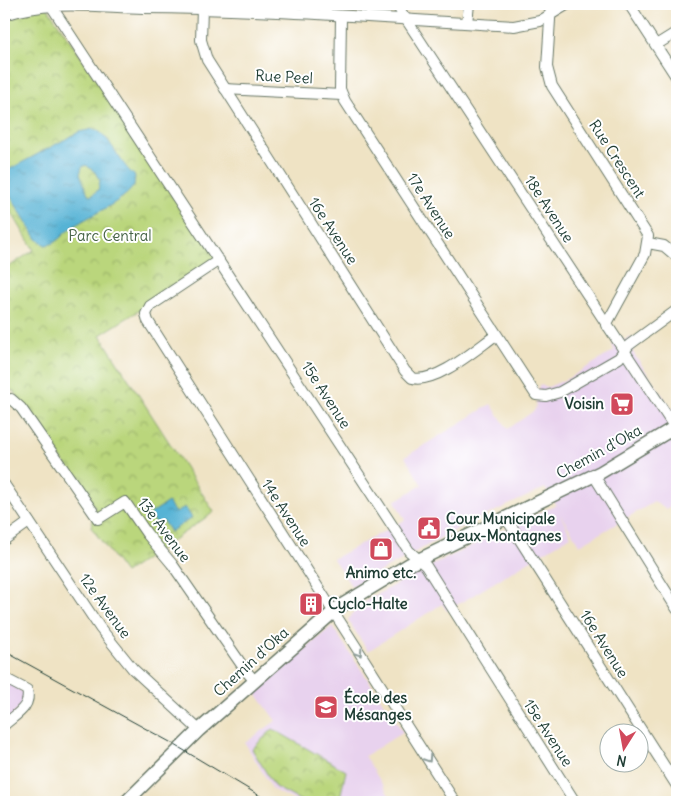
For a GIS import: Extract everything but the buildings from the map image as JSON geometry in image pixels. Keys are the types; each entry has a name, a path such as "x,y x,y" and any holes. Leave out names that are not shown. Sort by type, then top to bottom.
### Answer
{"main road":[{"name":"Chemin d'Oka","path":"126,802 199,730 332,612 374,584 593,474 601,472 676,428"}],"street":[{"path":"4,15 21,9 51,4 202,8 526,26 568,4"},
{"name":"15e Avenue","path":"51,4 409,551 426,566 575,802"},
{"path":"297,4 303,14"},
{"name":"18e Avenue","path":"396,4 606,325 676,428"},
{"path":"467,23 468,4"},
{"name":"Rue Crescent","path":"551,4 547,67 552,86 642,225 648,236 648,243"},
{"path":"629,4 677,78"},
{"name":"16e Avenue","path":"202,8 203,52 405,371 412,378 425,380 440,373 496,335"},
{"path":"342,17 342,95"},
{"path":"656,46 677,32"},
{"name":"Rue Peel","path":"225,89 342,95"},
{"name":"17e Avenue","path":"342,95 531,390 540,397 560,392 619,358 624,351"},
{"path":"606,325 645,254 648,243 664,246 677,257"},
{"name":"14e Avenue","path":"219,260 150,306 147,311 148,321 455,802"},
{"path":"624,351 629,345 677,310"},
{"name":"13e Avenue","path":"4,401 11,399 21,408 98,519 125,502 150,538 172,564 254,680"},
{"path":"593,474 677,609"},
{"name":"12e Avenue","path":"4,484 100,628 128,662 199,730"},
{"name":"16e Avenue","path":"506,518 677,786"},
{"path":"4,540 29,522"},
{"path":"4,678 27,690 29,697 28,704 4,725"}],"shaded area":[{"path":"630,336 636,347 632,351 672,409 677,410 677,501 666,509 654,502 580,545 560,514 571,536 447,611 442,604 368,651 348,620 355,610 367,600 416,573 556,505 545,488 457,529 352,587 333,559 405,520 395,501 422,485 405,457 491,404 508,429 535,410 539,385 548,387 569,378 614,351 612,344 622,337 625,341"},
{"name":"École des Mésanges","path":"332,626 403,732 365,756 393,802 298,802 273,790 245,743 276,721 255,692"},
{"path":"4,678 29,697 4,725"}],"green space":[{"name":"Parc Central","path":"45,4 219,260 100,335 214,512 125,573 91,527 95,507 13,390 4,396 4,270 34,250 4,200 4,15"},
{"path":"273,729 346,771 339,802 303,802 275,787 252,749"}],"water":[{"path":"93,129 104,136 135,176 134,185 123,197 77,224 56,242 45,245 37,239 4,186 4,163 8,170 79,132","holes":["86,165 95,172 100,181 98,190 91,196 88,194 80,174 82,167"]},
{"path":"168,502 175,513 185,507 192,518 170,532 163,521 157,525 150,514"}],"tram line":[{"path":"4,651 170,742 270,802"}],"place":[{"name":"Voisin","path":"622,404"},
{"name":"Cour Municipale Deux-Montagnes","path":"429,528"},
{"name":"Animo etc.","path":"381,549"},
{"name":"Cyclo-Halte","path":"311,604"},
{"name":"École des Mésanges","path":"326,707"}]}
